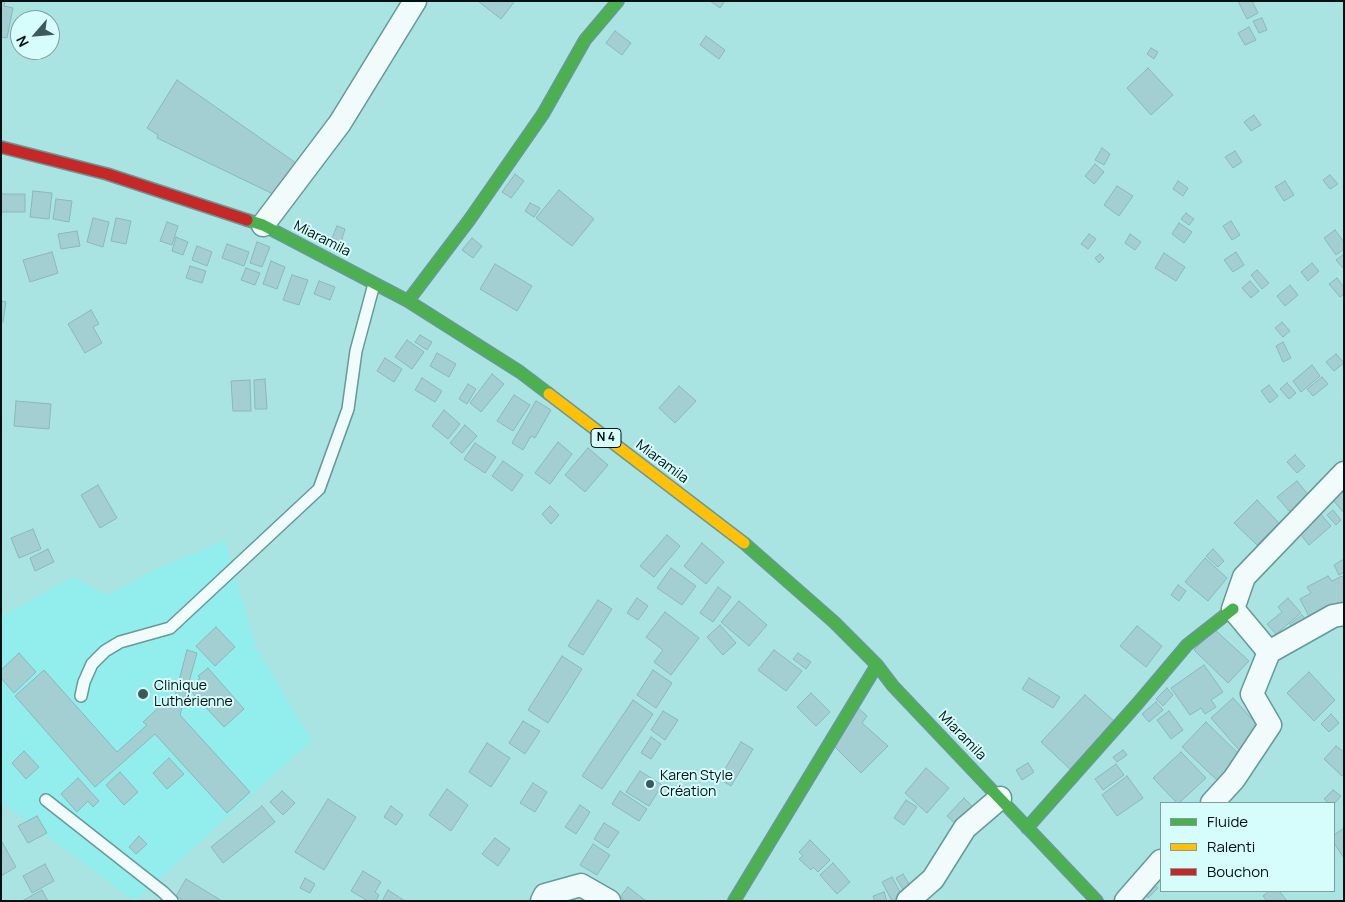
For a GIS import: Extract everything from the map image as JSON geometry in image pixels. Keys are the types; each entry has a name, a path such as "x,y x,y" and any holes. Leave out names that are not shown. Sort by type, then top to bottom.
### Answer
{"main road":[{"path":"408,301 470,219 543,114 585,40 618,1"},
{"name":"Miaramila","path":"1,147 107,174 263,225 375,282 520,372 736,536 834,622 877,665 893,686 1097,901"},
{"path":"1027,828 1138,704 1187,645 1233,609"},
{"path":"734,901 877,665"}],"street":[{"path":"263,225 340,123 415,1"},
{"path":"1269,652 1233,609 1244,577 1344,473"},
{"path":"1213,802 1234,779 1270,725 1252,694 1269,652 1333,616 1344,614"},
{"path":"908,901 933,879 965,828 1000,798"},
{"path":"1126,901 1160,862"},
{"path":"542,901 546,895 581,885 609,901"}],"lane":[{"path":"81,696 84,682 92,664 105,651 120,642 170,628 320,489 348,408 356,351 375,282"},
{"path":"46,800 164,892 172,901"}],"shaded area":[{"name":"Clinique Luthérienne","path":"225,540 256,648 312,740 135,901 1,802 1,616 73,577 107,595 156,569"}],"building":[{"path":"1,1 5,1 4,6 13,8 10,10 7,38 1,37"},
{"path":"478,1 515,1 501,19"},
{"path":"710,1 725,1 720,8"},
{"path":"1238,1 1252,1 1258,13 1247,19"},
{"path":"1262,18 1267,30 1259,33 1253,21"},
{"path":"1249,27 1256,40 1245,45 1238,33"},
{"path":"615,31 631,43 622,55 606,43"},
{"path":"706,36 725,50 719,59 700,45"},
{"path":"1151,48 1158,52 1154,59 1147,54"},
{"path":"1148,68 1173,95 1151,115 1127,88"},
{"path":"177,80 296,163 273,194 157,138 158,135 147,128"},
{"path":"1254,115 1261,125 1251,131 1244,122"},
{"path":"1102,148 1110,154 1104,165 1095,160"},
{"path":"1235,151 1242,162 1233,168 1225,157"},
{"path":"1095,164 1104,172 1094,184 1085,176"},
{"path":"515,174 524,181 511,198 502,192"},
{"path":"1330,175 1338,184 1330,189 1323,180"},
{"path":"1178,181 1188,188 1183,196 1173,189"},
{"path":"1285,181 1294,195 1284,201 1275,187"},
{"path":"1117,186 1133,196 1119,216 1104,205"},
{"path":"559,190 594,219 572,246 536,218"},
{"path":"33,191 52,193 49,219 30,217"},
{"path":"1,194 25,194 25,212 1,212"},
{"path":"56,199 72,201 69,222 53,219"},
{"path":"530,203 540,208 534,217 525,211"},
{"path":"1186,213 1194,219 1189,225 1181,219"},
{"path":"93,218 109,222 103,247 87,242"},
{"path":"116,218 131,221 126,244 111,241"},
{"path":"1231,221 1240,235 1232,240 1223,226"},
{"path":"167,222 178,226 172,245 160,241"},
{"path":"1179,223 1192,232 1184,243 1172,234"},
{"path":"337,226 345,229 341,242 332,238"},
{"path":"1335,230 1344,242 1344,249 1336,255 1324,238"},
{"path":"77,231 80,246 61,249 58,234"},
{"path":"1089,234 1096,239 1088,249 1081,244"},
{"path":"1130,234 1141,242 1135,250 1125,243"},
{"path":"176,237 188,242 183,255 172,251"},
{"path":"472,238 482,246 473,258 462,250"},
{"path":"257,242 270,247 262,267 250,263"},
{"path":"227,244 249,252 244,266 222,258"},
{"path":"197,246 212,252 207,266 192,260"},
{"path":"52,252 58,273 30,282 23,260"},
{"path":"1236,252 1244,265 1233,272 1224,260"},
{"path":"1164,253 1185,267 1176,281 1155,268"},
{"path":"1100,254 1104,258 1099,263 1095,258"},
{"path":"1344,254 1344,269 1336,260"},
{"path":"271,261 285,267 277,289 263,284"},
{"path":"1312,263 1319,271 1308,281 1301,272"},
{"path":"495,264 532,286 517,311 480,289"},
{"path":"190,266 206,271 202,283 186,278"},
{"path":"246,268 260,273 255,285 241,280"},
{"path":"1257,270 1269,283 1262,289 1251,275"},
{"path":"292,275 308,280 299,305 283,300"},
{"path":"1337,278 1344,287 1344,294 1340,297 1329,284"},
{"path":"319,281 335,287 330,300 314,294"},
{"path":"1250,281 1259,291 1251,298 1242,288"},
{"path":"1290,285 1298,295 1285,306 1277,296"},
{"path":"1,301 6,302 3,322 1,322"},
{"path":"91,310 99,324 93,327 102,343 85,353 68,324"},
{"path":"1282,322 1290,331 1283,337 1275,328"},
{"path":"420,335 432,342 427,350 415,342"},
{"path":"407,340 424,352 412,369 395,357"},
{"path":"1283,342 1291,358 1283,362 1276,346"},
{"path":"437,353 456,364 449,377 430,366"},
{"path":"1336,354 1344,363 1334,371 1326,362"},
{"path":"385,358 402,369 394,382 377,371"},
{"path":"1312,365 1320,376 1301,392 1293,381"},
{"path":"492,374 504,384 481,412 470,403"},
{"path":"1322,377 1328,384 1313,396 1307,389"},
{"path":"422,378 442,391 435,402 415,390"},
{"path":"265,379 267,409 255,409 254,380"},
{"path":"250,380 251,411 233,411 231,381"},
{"path":"1287,383 1296,393 1289,399 1280,389"},
{"path":"468,384 476,389 467,404 459,399"},
{"path":"1269,385 1278,396 1270,403 1261,391"},
{"path":"679,386 696,401 675,423 659,408"},
{"path":"514,395 530,405 513,431 497,421"},
{"path":"16,401 51,404 49,429 14,426"},
{"path":"536,401 551,410 535,438 531,436 523,450 512,443"},
{"path":"444,410 460,424 448,439 432,426"},
{"path":"465,425 477,436 462,453 450,443"},
{"path":"558,442 572,454 550,484 535,473"},
{"path":"475,443 496,457 485,473 464,459"},
{"path":"588,448 608,465 585,492 565,475"},
{"path":"1295,455 1305,466 1297,473 1287,462"},
{"path":"503,461 523,475 512,491 492,476"},
{"path":"1297,481 1310,497 1291,513 1277,497"},
{"path":"98,485 117,518 100,528 81,495"},
{"path":"1344,489 1344,513 1332,499"},
{"path":"1257,500 1279,523 1257,545 1234,523"},
{"path":"550,506 559,515 551,524 542,514"},
{"path":"1333,510 1341,520 1336,525 1327,515"},
{"path":"1319,512 1331,526 1309,545 1297,530"},
{"path":"33,529 41,549 19,558 11,538"},
{"path":"667,535 680,546 654,577 640,566"},
{"path":"702,543 724,562 706,584 684,566"},
{"path":"48,549 54,562 35,571 30,558"},
{"path":"1213,549 1224,561 1218,567 1206,556"},
{"path":"1205,558 1227,578 1208,601 1185,582"},
{"path":"1344,559 1344,572 1339,575 1334,565"},
{"path":"671,568 696,586 682,605 657,588"},
{"path":"1328,576 1332,581 1342,576 1344,579 1344,604 1312,622 1300,599 1311,593 1307,587"},
{"path":"1178,585 1186,591 1179,601 1171,595"},
{"path":"718,587 731,597 713,622 700,613"},
{"path":"637,598 648,606 638,620 627,613"},
{"path":"1288,598 1301,613 1276,634 1267,624 1282,612 1278,607"},
{"path":"598,600 612,609 583,655 568,646"},
{"path":"739,601 767,625 749,646 721,622"},
{"path":"665,612 699,638 671,675 654,662 663,650 646,637"},
{"path":"1302,615 1308,623 1295,632 1290,624"},
{"path":"720,625 736,643 723,655 707,637"},
{"path":"1137,626 1162,646 1146,667 1120,646"},
{"path":"216,627 235,647 215,666 196,646"},
{"path":"1214,629 1249,661 1228,683 1194,650"},
{"path":"187,650 197,653 180,715 250,792 227,813 155,734 95,787 15,696 44,670 117,752 147,725 143,722 166,701 172,707"},
{"path":"774,650 802,671 786,691 758,670"},
{"path":"19,653 36,672 14,693 1,678 1,670"},
{"path":"798,653 811,662 806,669 793,659"},
{"path":"562,656 582,669 548,723 528,710"},
{"path":"1204,665 1223,692 1211,700 1216,707 1205,714 1201,708 1190,715 1171,688"},
{"path":"208,668 244,709 224,727 188,688"},
{"path":"653,670 672,683 656,708 637,695"},
{"path":"1309,672 1335,700 1314,721 1287,693"},
{"path":"1029,678 1060,697 1053,708 1022,689"},
{"path":"1167,688 1173,695 1163,706 1156,699"},
{"path":"811,693 830,712 816,726 797,707"},
{"path":"1085,695 1114,721 1070,769 1041,742"},
{"path":"1233,698 1261,729 1239,750 1211,718"},
{"path":"633,700 653,714 602,789 582,776"},
{"path":"1156,702 1163,710 1149,722 1142,714"},
{"path":"858,708 867,716 862,723 888,746 861,773 833,745"},
{"path":"663,711 678,720 665,740 651,730"},
{"path":"1169,711 1183,730 1171,739 1157,720"},
{"path":"1331,714 1339,723 1329,732 1321,724"},
{"path":"523,721 540,731 525,754 509,743"},
{"path":"1206,722 1243,758 1220,783 1182,747"},
{"path":"651,737 661,744 651,759 641,753"},
{"path":"741,742 753,749 731,786 719,779"},
{"path":"487,743 510,758 491,787 469,772"},
{"path":"1336,746 1344,752 1344,775 1342,776 1324,759"},
{"path":"1123,750 1127,755 1117,762 1113,757"},
{"path":"24,751 39,767 26,779 12,763"},
{"path":"1181,752 1206,778 1180,802 1176,802 1153,778"},
{"path":"169,758 184,774 167,789 153,773"},
{"path":"1028,763 1034,772 1022,780 1016,770"},
{"path":"1116,764 1124,775 1103,790 1095,779"},
{"path":"926,768 949,788 927,813 905,793"},
{"path":"640,771 662,785 649,806 626,792"},
{"path":"120,772 138,792 124,805 106,785"},
{"path":"1127,776 1143,798 1117,816 1102,795"},
{"path":"78,778 99,801 93,807 88,801 77,812 61,794"},
{"path":"533,783 547,792 535,812 520,803"},
{"path":"447,789 468,805 451,831 429,815"},
{"path":"1333,790 1341,796 1335,803 1328,802 1324,799"},
{"path":"282,791 295,803 283,815 270,802"},
{"path":"620,791 647,809 639,821 612,804"},
{"path":"964,798 977,811 960,828 947,816"},
{"path":"328,799 356,817 324,870 295,852"},
{"path":"906,800 917,807 904,825 894,818"},
{"path":"580,805 590,812 576,834 565,827"},
{"path":"262,806 275,822 223,863 211,847"},
{"path":"391,806 403,815 396,825 384,817"},
{"path":"37,816 47,833 28,843 18,826"},
{"path":"604,823 619,832 608,848 594,839"},
{"path":"1344,828 1344,858 1335,844 1335,834"},
{"path":"139,836 147,844 136,854 129,847"},
{"path":"495,838 510,849 498,866 482,854"},
{"path":"810,840 830,860 818,872 813,867 811,870 799,859 803,856 799,852"},
{"path":"1,842 16,867 1,876"},
{"path":"593,844 610,855 597,875 580,865"},
{"path":"833,863 850,882 837,894 820,875"},
{"path":"45,864 54,881 32,893 23,876"},
{"path":"363,871 381,882 375,892 379,895 376,901 368,901 351,891"},
{"path":"903,874 914,892 907,896 896,878"},
{"path":"892,877 904,899 901,901 892,901 882,882"},
{"path":"305,878 315,884 310,893 300,888"},
{"path":"186,879 222,901 184,901 176,896"},
{"path":"1152,882 1158,888 1148,898 1142,892"},
{"path":"628,887 646,901 625,901 620,897"},
{"path":"42,890 48,901 22,901"},
{"path":"388,890 405,901 382,901"},
{"path":"884,892 887,901 875,901 873,896"},
{"path":"1268,892 1280,892 1287,901 1267,901 1263,896"}],"traffic: fast":[{"path":"408,301 470,219 543,114 585,40 618,1"},
{"path":"247,220 263,225 408,301 520,372 549,394"},
{"path":"744,543 834,622 877,665 893,686 1097,901"},
{"path":"1027,828 1187,645 1233,609"},
{"path":"734,901 877,665"}],"traffic: slow":[{"path":"549,394 744,543"}],"traffic: jam":[{"path":"1,147 107,174 247,220"}],"place":[{"name":"Clinique Luthérienne","path":"143,694"},
{"name":"Karen Style Création","path":"650,784"}]}
